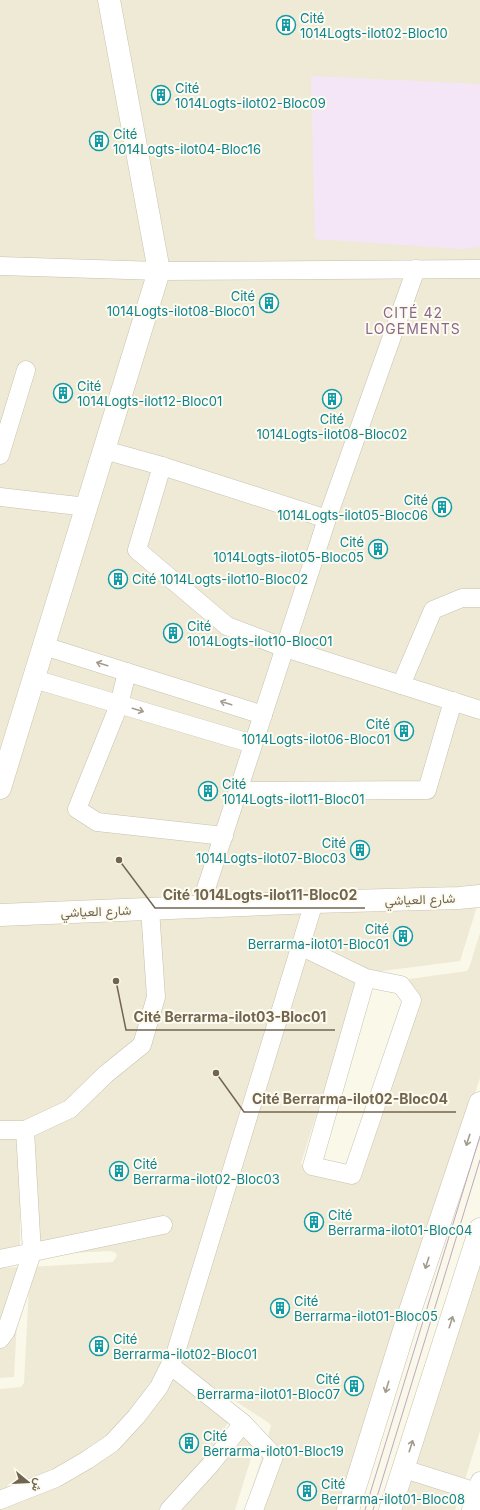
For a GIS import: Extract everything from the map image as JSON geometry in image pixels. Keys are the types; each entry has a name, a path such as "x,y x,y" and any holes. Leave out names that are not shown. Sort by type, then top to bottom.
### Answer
{"street":[{"path":"0,788 159,271 109,0"},
{"path":"0,266 159,271 480,268"},
{"path":"200,907 327,519 416,269"},
{"path":"0,455 26,370"},
{"path":"104,450 162,466 327,519"},
{"path":"162,466 137,550 227,626 285,648 480,710"},
{"path":"0,497 86,507"},
{"path":"401,685 434,610 462,598 480,598"},
{"path":"44,646 263,715"},
{"path":"128,672 119,705 77,809 97,822 224,836"},
{"path":"34,679 253,744"},
{"path":"238,791 427,790 453,701"},
{"name":"شارع العياشي","path":"0,915 480,896"},
{"path":"459,898 480,907"},
{"path":"0,1500 56,1478 88,1460 112,1443 136,1417 159,1387 175,1356 314,902"},
{"path":"0,1130 25,1130 70,1109 106,1074 142,1044 156,997 150,909"},
{"path":"300,946 366,978 401,985 412,1000 352,1175 312,1166 366,978"},
{"path":"348,1510 410,1314 480,1103"},
{"path":"0,1339 6,1331 32,1253 25,1130"},
{"path":"0,1259 163,1224"},
{"path":"390,1510 480,1229"},
{"path":"170,1365 243,1422 274,1456 254,1510"},
{"path":"169,1510 211,1464 243,1422"},
{"path":"404,1469 479,1489 471,1510"}],"shaded area":[{"path":"0,0 480,0 480,895 0,907"},
{"path":"311,76 480,84 480,247 461,249 315,239"},
{"path":"480,897 460,961 367,973 306,943 317,911"},
{"path":"305,911 170,1354 154,1386 109,1439 80,1458 0,1494 0,1389 21,1387 24,1383 30,1267 113,1262 117,1256 116,1253 111,1251 31,1255 31,1133 146,1048 157,917"},
{"path":"146,918 151,997 138,1042 66,1105 24,1125 0,1125 0,924"},
{"path":"480,933 480,1078 338,1510 246,1510 271,1426 269,1423 176,1363 303,953 359,981 301,1163 303,1166 348,1176 409,979 467,971"},
{"path":"20,1135 20,1256 0,1257 0,1136"},
{"path":"480,1258 480,1431 464,1483 414,1467"},
{"path":"20,1267 14,1377 0,1378 0,1268"},
{"path":"172,1374 234,1412 207,1459 169,1504 159,1510 0,1510 0,1506 59,1483"},
{"path":"243,1418 260,1429 235,1510 177,1510"},
{"path":"410,1477 460,1494 455,1510 400,1510"}],"tram line":[{"path":"365,1510 480,1136"},
{"path":"373,1510 480,1160"}],"place":[{"name":"Cité 1014Logts-ilot02-Bloc10","path":"286,25"},
{"name":"Cité 1014Logts-ilot02-Bloc09","path":"161,95"},
{"name":"Cité 1014Logts-ilot04-Bloc16","path":"99,141"},
{"name":"Cité 1014Logts-ilot08-Bloc01","path":"269,303"},
{"name":"Cité 1014Logts-ilot12-Bloc01","path":"63,393"},
{"name":"Cité 1014Logts-ilot08-Bloc02","path":"332,399"},
{"name":"Cité 1014Logts-ilot05-Bloc06","path":"442,507"},
{"name":"Cité 1014Logts-ilot05-Bloc05","path":"378,549"},
{"name":"Cité 1014Logts-ilot10-Bloc02","path":"118,579"},
{"name":"Cité 1014Logts-ilot10-Bloc01","path":"173,633"},
{"name":"Cité 1014Logts-ilot06-Bloc01","path":"404,731"},
{"name":"Cité 1014Logts-ilot11-Bloc01","path":"208,791"},
{"name":"Cité 1014Logts-ilot07-Bloc03","path":"360,850"},
{"name":"Cité 1014Logts-ilot11-Bloc02","path":"119,860"},
{"name":"Cité Berrarma-ilot01-Bloc01","path":"403,936"},
{"name":"Cité Berrarma-ilot03-Bloc01","path":"116,981"},
{"name":"Cité Berrarma-ilot02-Bloc04","path":"216,1073"},
{"name":"Cité Berrarma-ilot02-Bloc03","path":"119,1171"},
{"name":"Cité Berrarma-ilot01-Bloc04","path":"314,1222"},
{"name":"Cité Berrarma-ilot01-Bloc05","path":"280,1308"},
{"name":"Cité Berrarma-ilot02-Bloc01","path":"99,1346"},
{"name":"Cité Berrarma-ilot01-Bloc07","path":"354,1386"},
{"name":"Cité Berrarma-ilot01-Bloc19","path":"189,1443"},
{"name":"Cité Berrarma-ilot01-Bloc08","path":"307,1491"}],"district":[{"name":"CITÉ 42 LOGEMENTS","path":"413,320"}]}
